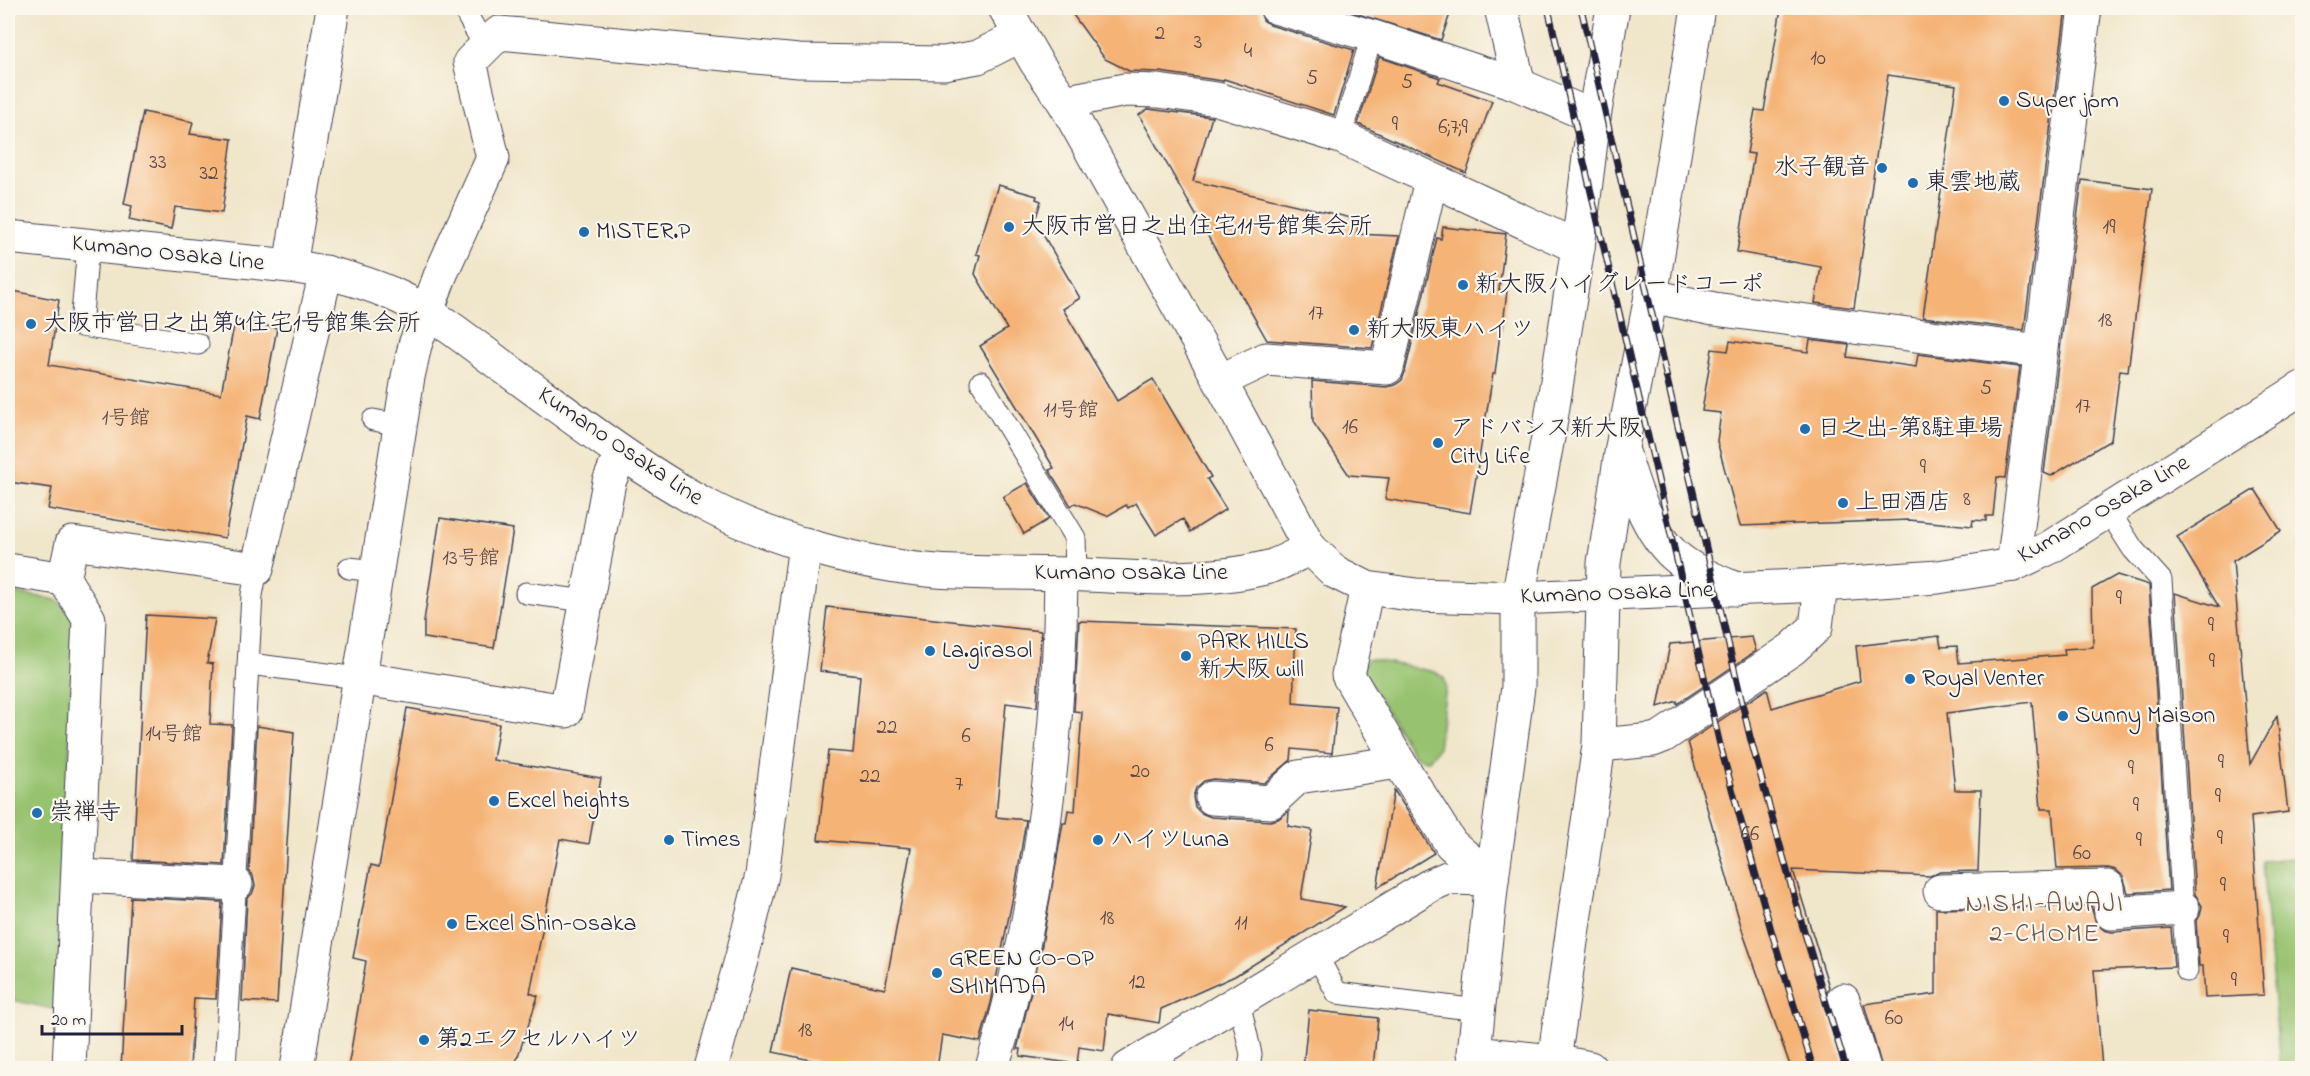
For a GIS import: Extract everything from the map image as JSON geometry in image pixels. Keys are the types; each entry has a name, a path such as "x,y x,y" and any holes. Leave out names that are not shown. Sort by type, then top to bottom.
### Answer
{"street":[{"path":"290,266 333,8"},
{"path":"1276,8 1372,36 1519,85 1594,117"},
{"path":"1501,8 1519,85"},
{"path":"1590,1068 1473,1061 1492,879 1518,687 1518,598 1549,432 1578,247 1594,117 1613,8"},
{"path":"1554,1065 1599,745 1604,563 1698,8"},
{"path":"2013,565 2085,8"},
{"path":"297,1068 358,678 363,569 415,345 427,311 493,158 470,62 499,33 799,61 944,63 978,57 1013,21 1036,62 1064,102 1220,381 1310,548"},
{"path":"1064,102 1125,90 1158,91 1217,99 1341,137 1397,161 1431,180 1578,247"},
{"path":"1220,381 1266,359 1387,368 1431,180"},
{"name":"Kumano Osaka Line","path":"8,237 290,266 326,272 376,287 427,311 621,453 704,504 753,526 805,544 915,569 999,574 1198,577 1231,574 1272,566 1310,548 1335,572 1367,588 1416,595 1518,598 1821,585 1938,577 2013,565 2049,548 2220,442 2296,400"},
{"path":"69,1068 89,619 64,579 72,543 257,569 326,272"},
{"path":"1651,296 1714,309 2039,351"},
{"path":"1622,447 1635,490 1655,531 1674,555 1700,573 1736,589"},
{"path":"358,678 566,711 609,482 621,453"},
{"path":"711,1068 762,875 805,544"},
{"path":"8,570 64,579"},
{"path":"992,1068 1013,991 1039,857 1053,756 1061,640 1069,574"},
{"path":"1599,745 1653,740 1664,736 1792,649 1816,627 1821,585"},
{"path":"1367,588 1348,675 1451,844 1492,879"},
{"path":"1212,798 1271,802 1298,777 1399,762"},
{"path":"79,876 236,884"},
{"path":"1128,1068 1429,886 1447,878 1492,879"},
{"path":"1940,891 2108,887 2111,913 2183,908"},
{"path":"1843,1000 1864,1068"}],"lane":[{"path":"468,8 467,15 485,47"},
{"path":"1341,137 1372,36"},
{"path":"88,246 81,326 198,344"},
{"path":"981,382 1075,538 1069,574"},
{"path":"2108,510 2133,549 2161,580 2187,971"},
{"path":"225,1068 250,664 252,595 257,569"},
{"path":"526,593 586,601"},
{"path":"250,664 358,678"},
{"path":"1316,954 1337,993 1479,1010"},
{"path":"1239,1001 1251,1054 1249,1068"}],"green space":[{"name":"崇禅寺","path":"8,591 56,600 76,616 57,1010 8,999"},
{"path":"1367,660 1435,672 1444,678 1446,686 1438,748 1429,760 1420,759 1413,754 1362,670"},
{"path":"2302,857 2302,1068 2280,1068 2262,861"}],"building":[{"path":"1068,8 1259,8 1263,20 1270,25 1354,50 1334,115 1224,79 1223,81 1160,72 1129,71 1105,59"},
{"path":"1339,8 1452,8 1441,40"},
{"path":"1781,8 2066,8 2024,330 1923,317 1956,85 1888,75 1854,308 1815,303 1821,267 1737,252 1754,154 1747,153 1755,110 1764,111"},
{"path":"1379,57 1440,78 1438,82 1492,101 1466,173 1358,124"},
{"path":"1148,109 1212,117 1193,181 1360,220 1356,234 1399,236 1372,348 1267,340 1139,115"},
{"path":"143,112 193,122 190,134 232,139 222,213 175,207 171,229 129,220 132,206 124,204"},
{"path":"2082,180 2152,189 2128,371 2120,370 2111,440 2051,476 2044,473"},
{"path":"998,185 1037,196 1036,199 1041,201 1035,221 1080,298 1063,309 1117,401 1153,379 1211,477 1207,479 1226,509 1190,532 1183,519 1156,535 1136,503 1128,508 1126,505 1107,516 1075,503 1071,506 1049,470 1054,468 980,346 1007,329 975,274 980,255 976,254"},
{"path":"1443,227 1506,234 1499,290 1507,291 1502,333 1500,333 1495,374 1493,374 1470,513 1385,499 1389,478 1349,475 1313,422 1312,381 1386,387 1402,380 1437,238 1441,239"},
{"path":"8,290 59,300 49,365 221,394 235,320 277,328 260,419 247,416 225,538 48,509 52,488 8,482"},
{"path":"1810,340 1849,345 1847,357 1916,367 1918,354 2020,367 2005,478 1997,477 1993,516 1986,516 1986,521 1973,520 1972,526 1909,520 1740,526 1717,441 1721,413 1702,411 1712,349 1728,351 1730,341 1808,352"},
{"path":"1027,483 1049,519 1024,534 1003,497"},
{"path":"2255,489 2281,531 2233,561 2250,764 2277,716 2288,812 2251,817 2264,995 2205,998 2203,966 2199,966 2196,920 2200,916 2202,906 2195,894 2175,593 2219,607 2177,537"},
{"path":"440,518 513,529 494,648 424,638 424,621"},
{"path":"2117,575 2149,585 2169,890 2128,893 2123,876 2116,870 2108,868 2057,869 2052,809 2041,809 2032,702 1947,713 1955,790 1981,790 1978,871 1940,872 1930,876 1793,870 1829,987 1825,996 1825,1006 1845,1068 1791,1068 1744,936 1688,742 1767,689 1772,708 1860,681 1856,646 1939,636 1941,647 1957,646 1959,663 2065,655 2064,649 2093,647 2092,589"},
{"path":"827,607 1041,631 1037,707 1006,703 996,817 1026,820 1016,882 991,1003 980,1042 942,1035 937,1068 848,1068 773,1052 791,968 885,989 911,848 818,840 828,751 853,753 860,676 820,671"},
{"path":"146,615 215,619 207,663 213,664 210,724 232,725 224,865 133,860"},
{"path":"1079,621 1296,629 1293,703 1337,707 1332,753 1292,749 1291,760 1264,783 1213,779 1204,781 1196,788 1193,797 1195,807 1201,813 1211,817 1270,821 1278,819 1289,811 1288,826 1312,830 1301,899 1345,907 1235,976 1161,1009 1159,1023 1108,1014 1104,1051 1079,1047 1077,1064 1020,1056 1021,1049 1017,1049 1041,950 1063,823 1066,823 1068,810 1075,811 1082,712 1074,711"},
{"path":"1752,637 1756,651 1677,704 1677,701 1658,707 1670,644"},
{"path":"407,708 499,724 493,760 601,778 589,844 560,839 530,993 538,996 514,1068 348,1068 366,961 353,958 371,865 379,867"},
{"path":"257,726 294,732 277,1003 242,1001 247,898 252,894 255,886 253,876 249,871"},
{"path":"1394,790 1434,853 1377,888"},
{"path":"131,897 222,902 216,999 194,998 190,1068 121,1068"},
{"path":"2091,906 2096,923 2104,930 2112,932 2171,928 2174,967 2094,970 2102,1068 1882,1068 1864,1004 1936,994 1936,909"},
{"path":"1309,1010 1378,1018 1373,1068 1303,1068"}],"railway":[{"path":"1548,8 1720,745 1771,930 1813,1068"},
{"path":"1581,8 1750,737 1801,921 1846,1068"}],"place":[{"name":"Super jpm","path":"2004,101"},
{"name":"水子観音","path":"1882,168"},
{"name":"東雲地蔵","path":"1913,183"},
{"name":"大阪市営日之出住宅11号館集会所","path":"1009,227"},
{"name":"MISTER.P","path":"584,232"},
{"name":"新大阪ハイグレードコーポ","path":"1463,285"},
{"name":"大阪市営日之出第4住宅1号館集会所","path":"31,324"},
{"name":"新大阪東ハイツ","path":"1354,330"},
{"name":"日之出-第8駐車場","path":"1805,429"},
{"name":"アドバンス新大阪 City Life","path":"1438,443"},
{"name":"上田酒店","path":"1843,503"},
{"name":"La.girasol","path":"930,651"},
{"name":"PARK HILLS 新大阪 will","path":"1186,656"},
{"name":"Royal Venter","path":"1910,679"},
{"name":"Sunny Maison","path":"2063,716"},
{"name":"Excel heights","path":"494,801"},
{"name":"崇禅寺","path":"37,813"},
{"name":"Times","path":"669,840"},
{"name":"ハイツLuna","path":"1098,840"},
{"name":"Excel Shin-Osaka","path":"452,924"},
{"name":"GREEN CO-OP SHIMADA","path":"937,973"},
{"name":"第2エクセルハイツ","path":"424,1040"}],"district":[{"name":"NISHI-AWAJI 2-CHOME","path":"2045,920"}]}
